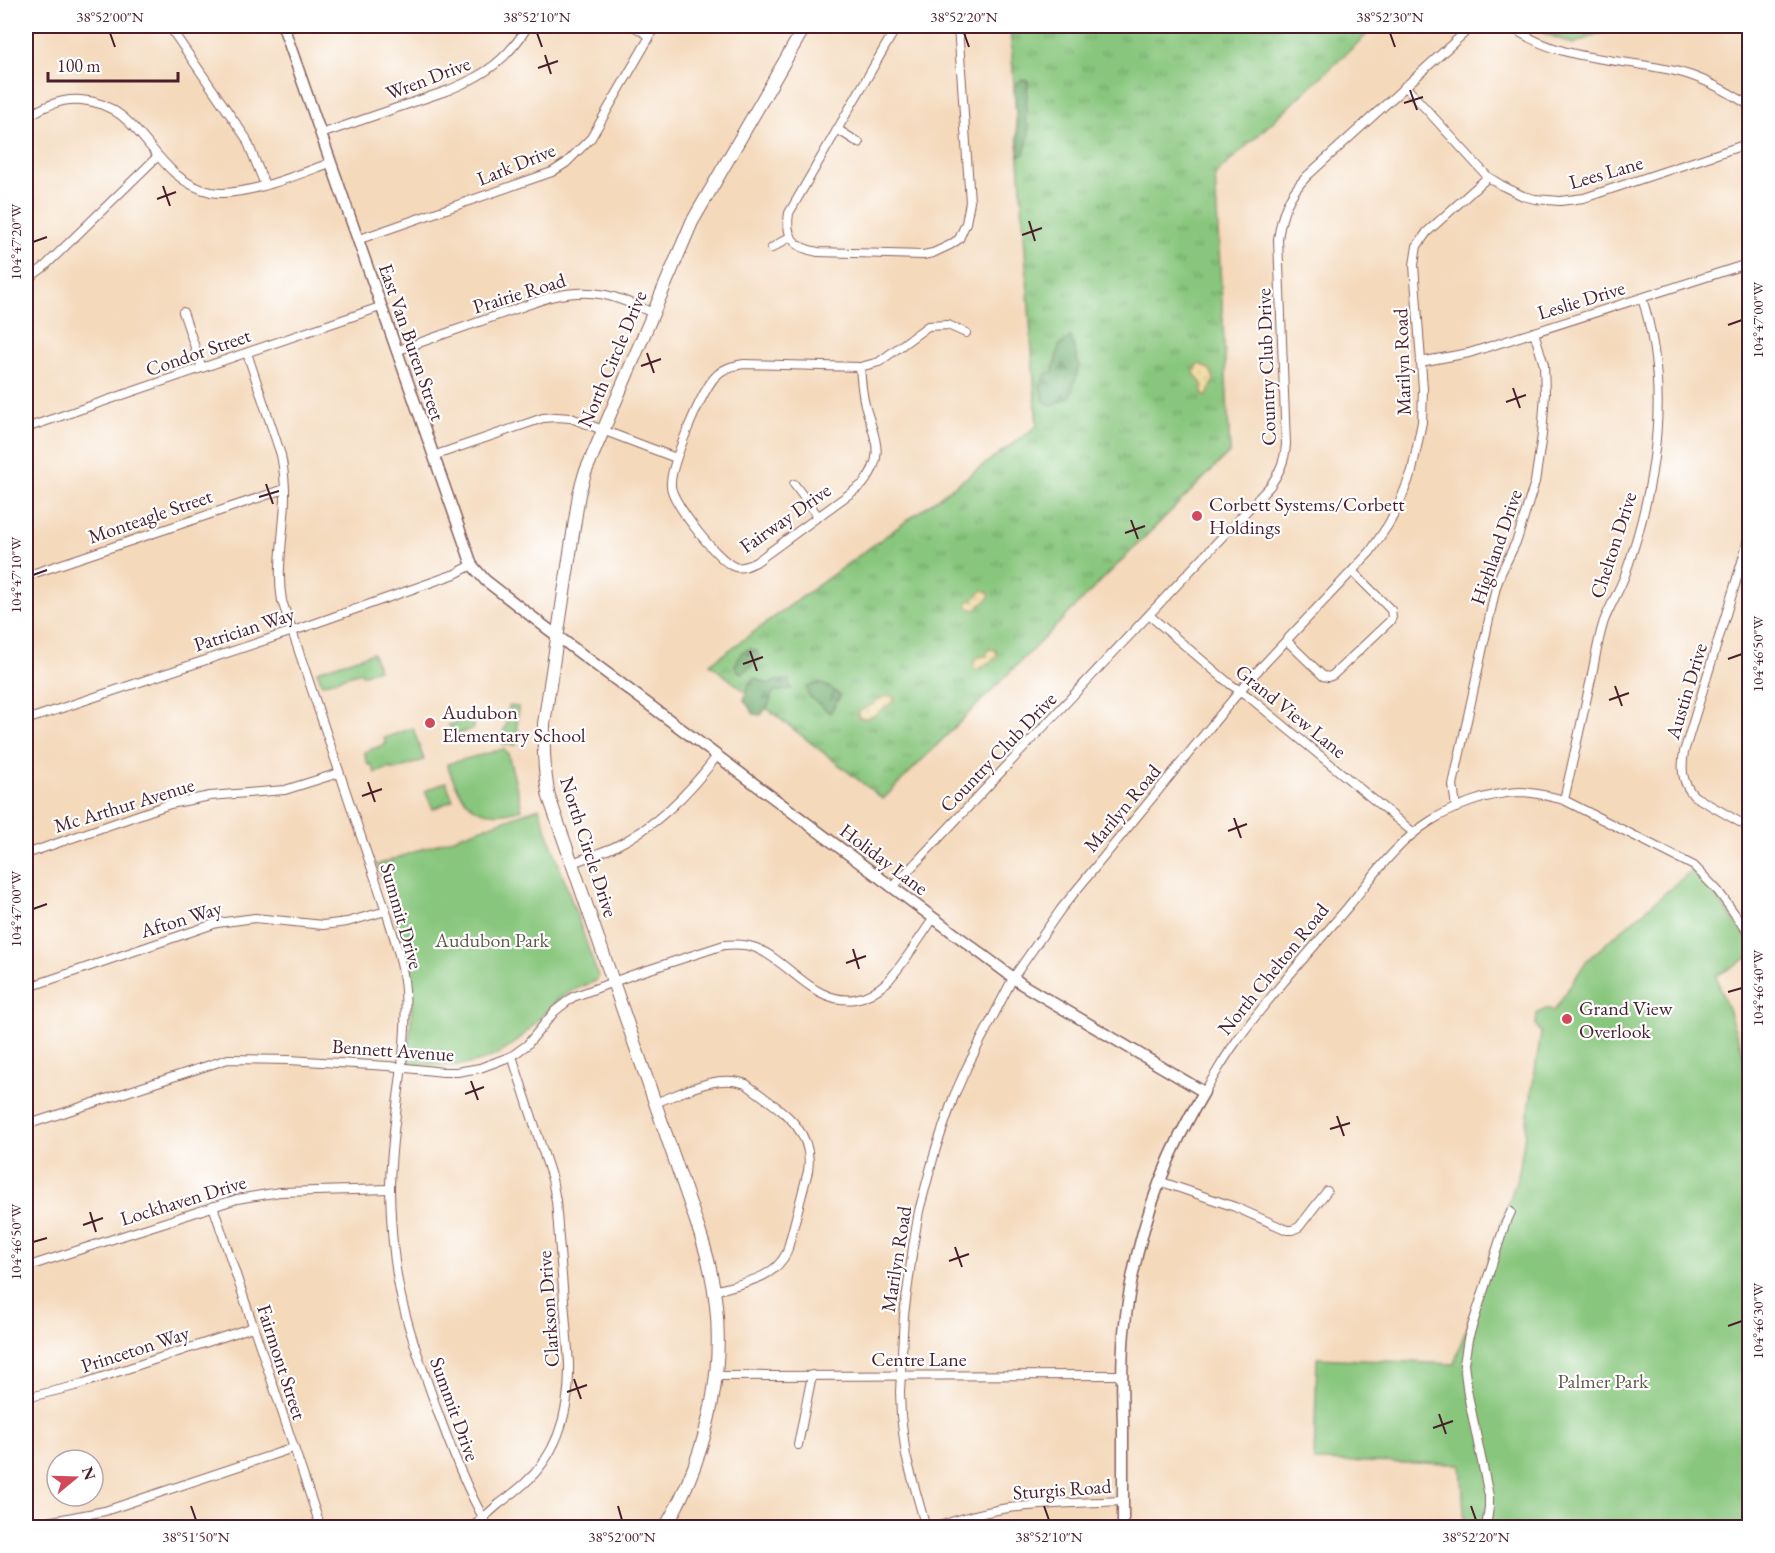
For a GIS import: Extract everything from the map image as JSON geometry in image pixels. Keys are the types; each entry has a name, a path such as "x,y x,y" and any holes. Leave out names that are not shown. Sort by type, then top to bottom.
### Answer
{"main road":[{"name":"North Circle Drive","path":"665,1527 694,1469 706,1435 717,1376 717,1324 711,1271 614,981 549,797 543,750 544,724 579,494 585,473 692,222 805,26"}],"street":[{"path":"169,26 246,138 265,185"},
{"path":"284,27 295,26"},
{"name":"Wren Drive","path":"321,134 449,90 484,74 512,50 528,26"},
{"path":"633,26 650,36"},
{"name":"Lark Drive","path":"357,240 552,172 566,163 591,138 656,26"},
{"path":"897,26 789,213 790,237 801,248 818,252 922,255 942,250 958,239 966,223 970,202 958,26"},
{"name":"Country Club Drive","path":"892,888 1270,486 1282,465 1286,444 1278,239 1286,204 1307,176 1472,26"},
{"path":"1510,26 1536,41 1567,53 1696,77 1749,106"},
{"name":"East Van Buren Street","path":"284,27 472,566 485,580 556,635"},
{"name":"Lees Lane","path":"1405,86 1488,177 1523,196 1547,201 1573,200 1598,194 1749,143"},
{"path":"26,118 56,102 74,99 91,100 109,106 125,117 181,180 213,192 229,193 248,190 330,163"},
{"path":"837,129 860,143"},
{"path":"26,280 43,268 158,156"},
{"name":"Marilyn Road","path":"926,1527 906,1456 901,1416 904,1314 919,1211 936,1148 967,1067 1013,978 1076,889 1240,691 1353,572 1388,525 1412,471 1422,422 1423,389 1414,265 1417,246 1426,232 1488,177"},
{"path":"772,248 790,237"},
{"path":"1747,264 1749,280"},
{"name":"Leslie Drive","path":"1420,362 1469,353 1747,264"},
{"name":"Prairie Road","path":"396,351 550,297 568,293 604,294 625,300 653,313"},
{"name":"Chelton Drive","path":"1564,800 1604,622 1634,548 1652,470 1657,418 1657,370 1653,335 1642,298"},
{"name":"Condor Street","path":"26,428 380,307"},
{"path":"183,312 202,368"},
{"name":"Fairway Drive","path":"860,367 865,403 877,447 873,472 863,484 756,562 737,568 729,565 677,504 670,487 676,458 707,387 719,373 726,368 744,364 860,367 879,362 928,326 948,325 966,333"},
{"name":"Highland Drive","path":"1456,808 1453,785 1496,587 1524,522 1539,458 1545,409 1545,379 1534,332"},
{"name":"Summit Drive","path":"247,353 282,455 285,489 279,579 282,602 386,911 398,951 405,989 405,1019 392,1135 390,1189 395,1259 405,1315 453,1454 489,1527"},
{"path":"433,456 543,418 556,417 571,418 676,458"},
{"path":"794,484 818,516"},
{"name":"Monteagle Street","path":"26,576 285,489"},
{"name":"Austin Drive","path":"1749,532 1684,752 1682,771 1688,789 1694,796 1749,828"},
{"name":"Patrician Way","path":"26,720 291,632 472,566"},
{"path":"736,578 737,568"},
{"path":"1287,641 1323,676 1328,677 1390,621 1391,610 1353,572"},
{"name":"Grand View Lane","path":"1149,615 1414,833"},
{"name":"Holiday Lane","path":"556,635 1013,978 1204,1092"},
{"path":"572,862 612,847 652,824 690,790 717,756"},
{"name":"Mc Arthur Avenue","path":"26,854 177,802 226,794 285,790 339,773"},
{"name":"North Chelton Road","path":"1123,1527 1124,1334 1130,1287 1144,1226 1159,1181 1180,1134 1233,1046 1392,854 1414,833 1456,808 1510,793 1544,794 1564,800 1694,866 1714,886 1749,935"},
{"name":"Afton Way","path":"26,988 217,923 255,918 323,924 358,920 386,911"},
{"name":"Bennett Avenue","path":"26,1125 228,1059 289,1060 430,1072 457,1072 480,1068 512,1056 527,1045 555,1011 581,993 709,950 735,944 754,947 809,986 830,997 840,1000 861,998 887,982 933,919"},
{"name":"Clarkson Drive","path":"470,1527 524,1484 540,1466 550,1451 562,1424 569,1384 556,1201 546,1156 512,1056"},
{"path":"655,1103 720,1080 738,1081 746,1084 797,1125 808,1144 810,1162 788,1252 783,1261 772,1272 764,1276 714,1291"},
{"path":"1159,1181 1236,1207 1287,1230 1299,1227 1327,1191"},
{"name":"Lockhaven Drive","path":"26,1267 237,1199 280,1192 390,1189"},
{"name":"Fairmont Street","path":"213,1206 321,1527"},
{"path":"1486,1527 1489,1496 1468,1395 1464,1364 1472,1327 1504,1227 1511,1212"},
{"name":"Princeton Way","path":"26,1398 75,1386 253,1327"},
{"path":"798,1444 812,1375"},
{"name":"Centre Lane","path":"717,1376 1122,1375"},
{"path":"26,1526 105,1511 293,1448"},
{"name":"Sturgis Road","path":"934,1527 1000,1509 1059,1503 1123,1501"}],"green space":[{"path":"1010,26 1376,26 1215,175 1230,452 883,799 710,664 1037,426"},
{"path":"1530,26 1619,26 1573,44"},
{"path":"1021,80 1028,81 1025,122 1029,126 1029,135 1024,154 1019,156 1014,86"},
{"path":"1071,337 1079,366 1070,397 1052,406 1044,401 1040,386 1046,373 1053,372 1059,346"},
{"path":"749,649 757,651 760,660 742,673 735,665 742,652"},
{"path":"373,653 378,669 322,684 317,671"},
{"path":"754,678 769,684 789,680 791,689 773,692 769,704 761,715 754,714 744,700 749,683"},
{"path":"819,683 831,688 840,696 830,713 808,695 807,687"},
{"path":"509,706 518,707 519,736 516,745 504,745 502,742"},
{"path":"470,717 474,728 453,736 449,725"},
{"path":"413,728 424,760 395,770 389,768 375,773 371,764 368,765 364,752 386,744 384,738"},
{"path":"503,749 508,754 522,809 493,814 473,807 465,800 447,764"},
{"path":"446,782 453,800 433,809 425,791"},
{"name":"Audubon Park","path":"539,808 598,976 597,980 560,998 518,1040 499,1054 467,1064 444,1066 409,1062 407,1058 412,1006 409,973 398,926 377,865"},
{"name":"Palmer Park","path":"1691,871 1706,883 1749,941 1749,957 1716,976 1745,1058 1749,1057 1749,1527 1465,1527 1461,1464 1314,1461 1317,1358 1454,1364 1519,1172 1541,1033 1536,1025 1537,1014 1547,1008 1554,1011 1587,960"}],"sand":[{"path":"1201,364 1211,371 1214,380 1207,396 1202,393 1202,384 1194,373 1197,365"},
{"path":"982,590 989,592 989,598 975,610 969,608 968,601 974,600"},
{"path":"989,649 996,650 997,658 977,670 974,668 973,662 976,658 987,656"},
{"path":"886,696 893,696 895,699 874,715 858,718 859,711"}],"place":[{"name":"Corbett Systems/Corbett Holdings","path":"1197,516"},
{"name":"Audubon Elementary School","path":"430,723"},
{"name":"Grand View Overlook","path":"1567,1019"}]}
